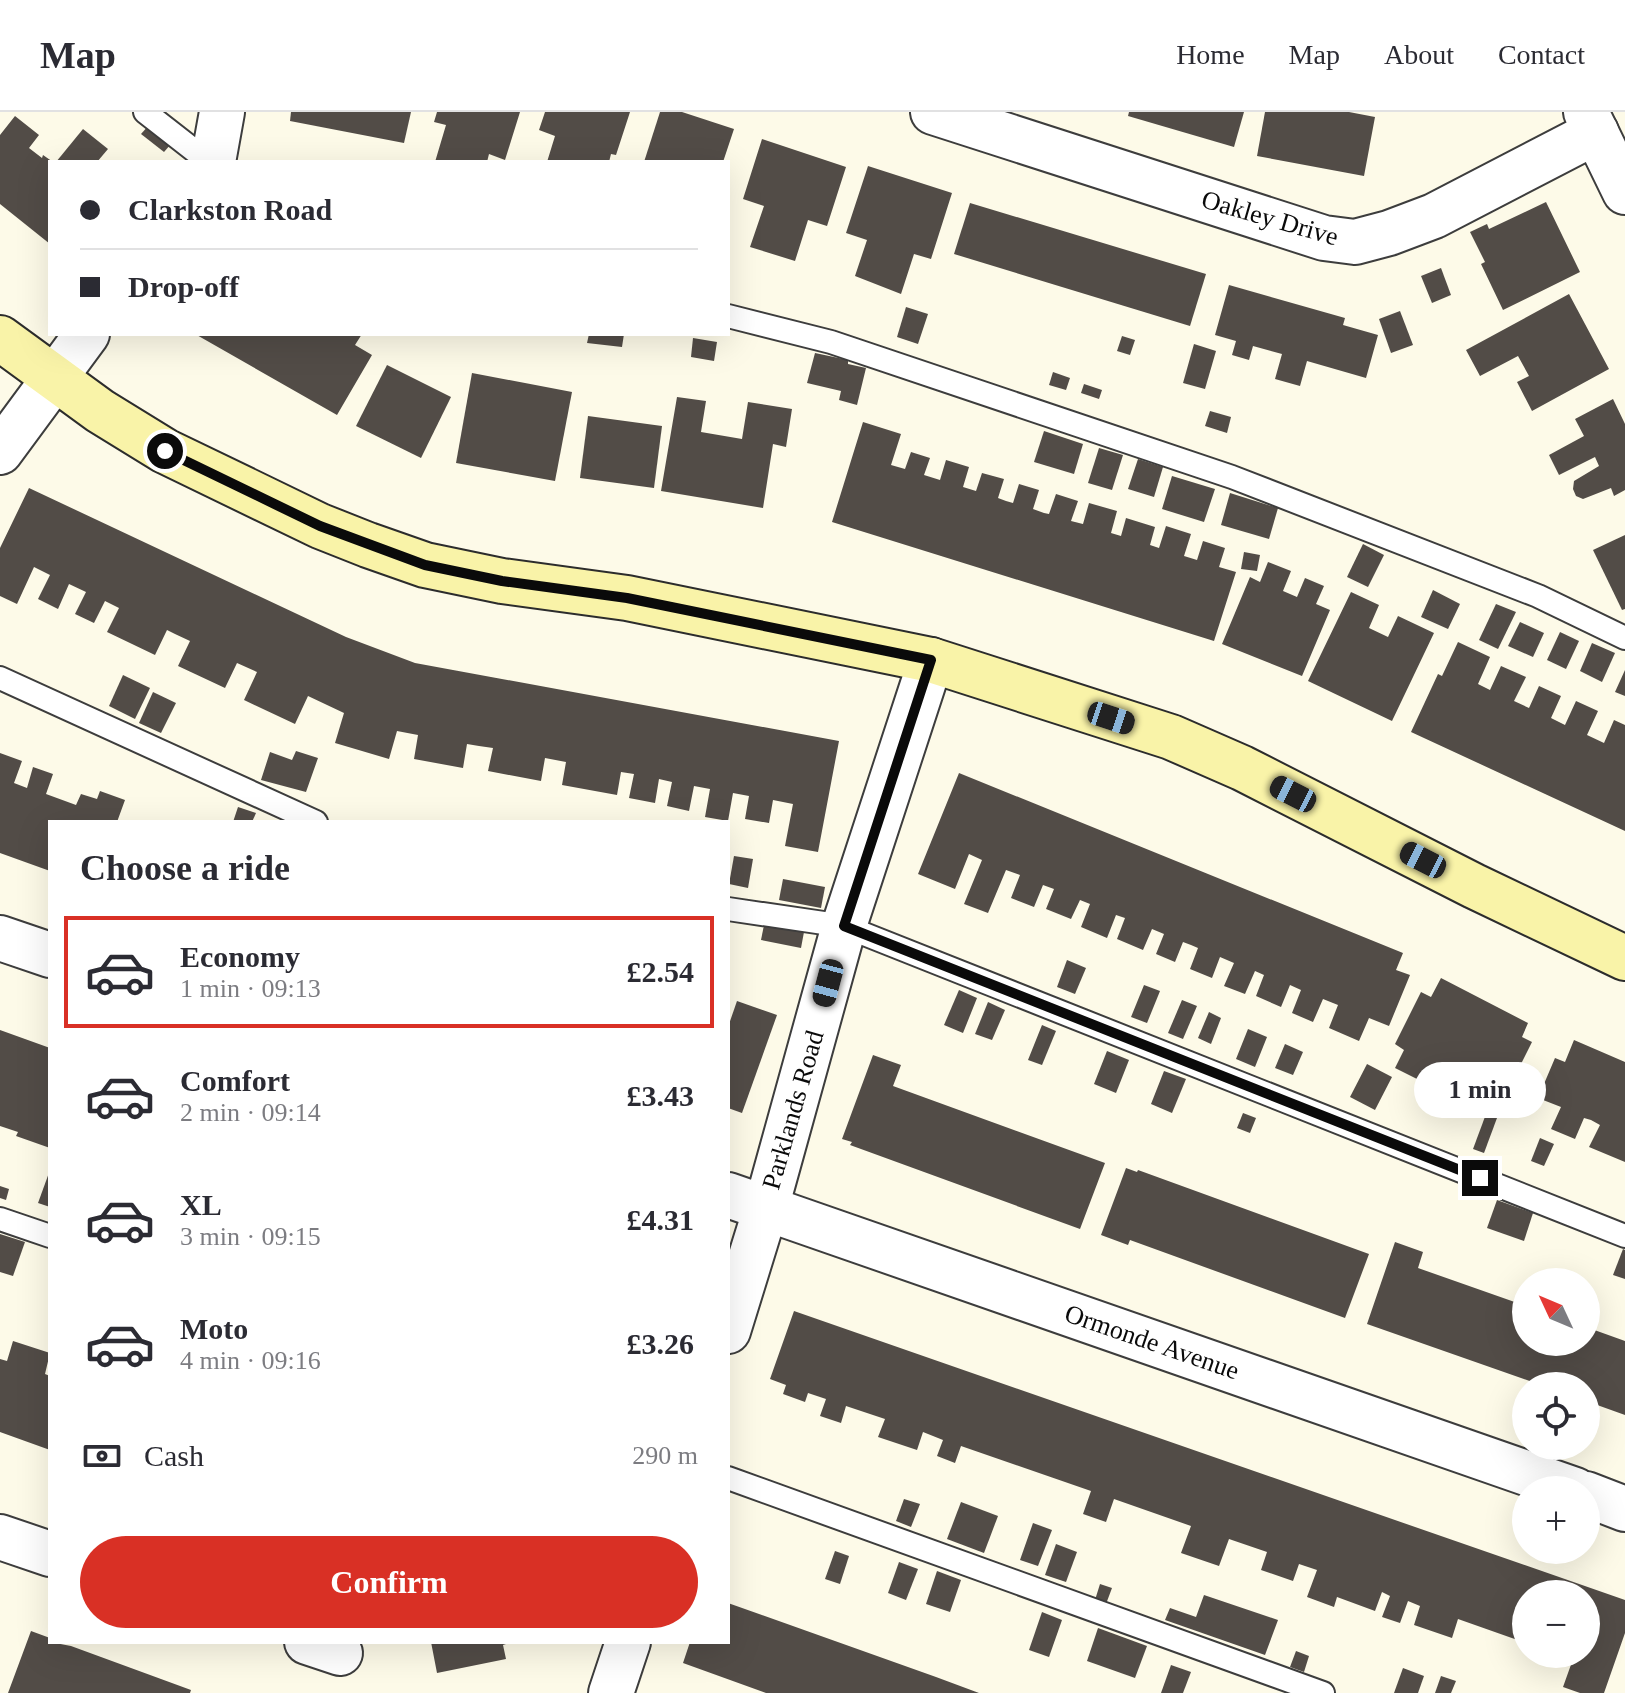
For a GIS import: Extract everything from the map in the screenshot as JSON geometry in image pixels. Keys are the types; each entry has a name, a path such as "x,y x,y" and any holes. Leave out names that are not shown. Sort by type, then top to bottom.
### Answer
{"main road":[{"path":"0,338 100,411 165,451 320,526 425,565 502,581 627,598 931,660 1171,737 1228,762 1625,958"}],"street":[{"path":"211,160 222,112"},
{"name":"Oakley Drive","path":"933,112 1007,124 1324,238 1355,242 1434,216 1591,122"},
{"path":"1591,122 1625,192"},
{"path":"0,452 86,336"},
{"name":"Parklands Road","path":"730,1317 747,1201 844,926 931,660"},
{"path":"0,938 48,954"},
{"name":"Ormonde Avenue","path":"747,1201 1535,1476"},
{"path":"1600,1499 1625,1509"},
{"path":"2,1546 48,1554"},
{"path":"611,1693 627,1644"}],"lane":[{"path":"145,112 208,160"},
{"path":"730,317 831,342 1232,477 1538,596 1625,638"},
{"path":"0,678 312,820"},
{"path":"730,909 844,926 1625,1236"},
{"path":"0,1219 48,1235"},
{"path":"730,1479 1323,1693"}],"building":[{"path":"291,112 411,112 404,143 290,121"},
{"path":"437,112 520,112 505,160 489,154 488,160 436,160 446,125 434,122"},
{"path":"545,112 630,112 616,155 611,154 610,160 548,160 555,136 539,130"},
{"path":"660,112 682,112 734,129 724,160 645,160"},
{"path":"1129,112 1244,112 1234,147 1128,116"},
{"path":"1265,112 1349,112 1375,117 1364,176 1257,156"},
{"path":"15,116 39,135 29,148 50,160 48,242 0,204 0,135"},
{"path":"149,125 171,144 164,152 141,134"},
{"path":"83,129 108,149 99,160 58,160"},
{"path":"762,139 846,167 827,226 808,220 795,261 750,247 764,206 743,199"},
{"path":"868,166 952,193 931,259 914,254 901,294 855,276 867,240 846,233"},
{"path":"1546,202 1580,272 1503,310 1470,232 1487,224 1489,229"},
{"path":"970,203 1206,274 1190,326 954,254"},
{"path":"1441,268 1451,295 1432,303 1421,276"},
{"path":"1229,285 1345,318 1343,325 1378,335 1366,378 1307,361 1300,386 1275,379 1282,354 1253,346 1249,360 1232,355 1236,341 1215,335"},
{"path":"1569,294 1609,369 1532,411 1517,382 1529,376 1518,356 1480,376 1466,350"},
{"path":"906,307 928,314 918,344 897,337"},
{"path":"1400,311 1413,345 1391,353 1379,319"},
{"path":"199,336 361,336 355,345 372,355 337,415"},
{"path":"589,336 624,336 622,347 587,343"},
{"path":"1122,336 1135,340 1130,355 1117,351"},
{"path":"693,338 717,342 714,361 691,357"},
{"path":"1194,344 1216,351 1205,389 1183,383"},
{"path":"815,353 848,360 848,364 866,368 857,405 839,400 841,391 807,383"},
{"path":"387,365 451,397 421,458 356,426"},
{"path":"1053,372 1070,378 1066,390 1049,385"},
{"path":"472,373 572,392 555,481 456,463"},
{"path":"1084,384 1102,390 1099,399 1081,393"},
{"path":"677,397 706,401 701,432 742,439 748,402 792,409 786,447 773,444 763,508 661,491"},
{"path":"1613,399 1625,424 1625,490 1614,496 1611,488 1583,499 1576,496 1574,481 1599,466 1595,457 1559,475 1549,455 1584,436 1575,419"},
{"path":"1210,411 1231,417 1227,433 1205,426"},
{"path":"588,416 662,426 654,488 580,478"},
{"path":"863,422 901,434 891,465 905,469 911,452 930,458 924,475 940,480 946,460 969,467 963,487 976,491 982,473 1004,479 998,498 1013,503 1019,484 1039,490 1033,509 1049,514 1056,494 1078,501 1071,521 1083,524 1089,503 1117,511 1111,533 1121,536 1126,518 1155,527 1150,545 1159,548 1166,526 1191,534 1184,556 1197,560 1203,541 1225,548 1219,567 1236,572 1214,641 832,522"},
{"path":"1044,431 1083,444 1074,474 1034,462"},
{"path":"1099,448 1123,455 1112,490 1088,483"},
{"path":"1138,459 1163,467 1154,497 1128,489"},
{"path":"1172,476 1215,489 1204,522 1162,509"},
{"path":"29,488 346,637 415,663 839,741 818,852 785,846 793,804 773,800 769,823 745,819 749,796 733,793 728,820 722,820 705,817 710,789 694,786 689,811 667,806 672,782 659,779 655,803 629,798 634,774 621,772 617,795 562,785 566,762 545,758 541,781 488,771 493,748 467,744 463,768 414,759 418,735 397,731 389,759 335,743 344,713 308,696 295,724 244,700 257,672 237,663 225,688 178,666 190,641 167,630 155,655 107,632 119,608 105,601 94,623 75,614 86,592 69,584 58,609 38,599 50,575 34,567 17,604 0,596 0,548"},
{"path":"1230,493 1278,508 1269,539 1221,525"},
{"path":"1625,535 1625,609 1622,610 1593,550"},
{"path":"1363,544 1384,555 1368,587 1347,577"},
{"path":"1244,552 1260,555 1257,571 1241,569"},
{"path":"1268,562 1291,571 1283,591 1297,597 1305,578 1324,586 1316,604 1330,610 1302,676 1222,644 1250,577 1260,582"},
{"path":"1433,590 1460,604 1448,629 1421,617"},
{"path":"1351,592 1379,605 1369,628 1388,637 1398,616 1434,633 1392,721 1308,681"},
{"path":"1496,604 1516,612 1498,649 1479,640"},
{"path":"1520,622 1544,633 1533,657 1508,646"},
{"path":"1560,632 1579,641 1566,669 1547,660"},
{"path":"1458,642 1490,657 1478,684 1490,690 1501,666 1526,677 1514,701 1529,708 1539,686 1561,696 1551,718 1565,725 1576,701 1598,711 1587,735 1604,743 1614,720 1625,725 1625,831 1411,732 1438,674 1442,676"},
{"path":"1592,643 1615,653 1602,682 1580,671"},
{"path":"1625,670 1625,696 1615,692"},
{"path":"123,675 150,688 135,719 109,706"},
{"path":"153,692 176,703 161,733 139,723"},
{"path":"296,751 318,758 306,792 261,780 270,752 292,760"},
{"path":"0,753 22,761 14,783 27,788 33,767 53,774 46,794 76,805 81,794 97,799 100,791 125,800 118,820 48,820 48,870 0,853"},
{"path":"959,773 1403,953 1396,970 1410,975 1389,1026 1369,1018 1359,1041 1329,1028 1338,1005 1323,999 1313,1022 1292,1013 1301,990 1290,985 1281,1007 1256,996 1264,975 1255,971 1245,994 1224,986 1234,963 1220,957 1212,978 1190,969 1198,948 1183,942 1175,962 1156,954 1164,934 1152,929 1143,950 1117,939 1125,918 1116,915 1107,938 1081,927 1090,904 1080,900 1071,919 1046,909 1054,889 1043,885 1034,907 1011,898 1020,875 1006,870 988,913 964,904 982,860 969,854 955,889 918,874"},
{"path":"238,807 256,813 253,820 234,820"},
{"path":"734,856 753,859 748,888 730,884"},
{"path":"783,879 825,887 821,908 779,900"},
{"path":"764,925 804,932 801,948 761,940"},
{"path":"1067,960 1086,968 1075,994 1057,987"},
{"path":"1441,978 1528,1023 1522,1037 1532,1042 1503,1100 1492,1094 1483,1113 1450,1096 1459,1077 1438,1067 1429,1085 1395,1068 1404,1050 1395,1044 1421,992 1431,997"},
{"path":"1144,985 1160,991 1147,1023 1131,1017"},
{"path":"959,990 977,998 963,1033 944,1025"},
{"path":"1182,1000 1197,1006 1183,1039 1168,1033"},
{"path":"737,1001 777,1015 742,1113 730,1109 730,1021"},
{"path":"988,1002 1005,1010 992,1040 975,1034"},
{"path":"1209,1012 1221,1018 1211,1044 1198,1038"},
{"path":"1042,1025 1056,1031 1042,1065 1028,1060"},
{"path":"1248,1029 1267,1037 1255,1067 1236,1059"},
{"path":"0,1030 48,1047 48,1147 16,1136 18,1132 0,1126"},
{"path":"1574,1040 1625,1062 1625,1162 1589,1147 1600,1125 1591,1120 1584,1118 1575,1139 1551,1129 1561,1107 1538,1098 1555,1058 1565,1062"},
{"path":"1285,1044 1303,1052 1293,1075 1275,1068"},
{"path":"1107,1051 1129,1060 1116,1093 1094,1084"},
{"path":"873,1055 901,1065 893,1086 1105,1163 1080,1229 850,1145 852,1142 842,1139"},
{"path":"1367,1064 1392,1077 1375,1110 1350,1097"},
{"path":"1164,1071 1186,1079 1172,1113 1151,1104"},
{"path":"1243,1113 1256,1118 1250,1133 1237,1128"},
{"path":"1486,1114 1497,1118 1484,1153 1473,1149"},
{"path":"1540,1138 1554,1144 1544,1166 1531,1161"},
{"path":"1126,1168 1369,1254 1345,1318 1130,1240 1128,1245 1101,1235"},
{"path":"48,1176 48,1206 38,1203"},
{"path":"0,1186 9,1189 6,1200 0,1198"},
{"path":"1497,1200 1533,1213 1524,1241 1487,1228"},
{"path":"0,1234 25,1242 13,1276 0,1272"},
{"path":"1395,1242 1423,1252 1418,1268 1512,1301 1512,1356 1600,1356 1600,1332 1625,1341 1625,1415 1600,1406 1600,1372 1512,1372 1512,1375 1367,1324"},
{"path":"1625,1250 1625,1279 1613,1275"},
{"path":"794,1311 1512,1561 1512,1564 1521,1564 1567,1580 1512,1580 1512,1638 1458,1619 1452,1638 1414,1625 1420,1606 1408,1601 1400,1623 1382,1617 1390,1596 1382,1592 1375,1611 1337,1597 1334,1607 1307,1597 1317,1570 1299,1564 1293,1581 1261,1570 1267,1552 1229,1539 1219,1566 1181,1553 1191,1526 1114,1499 1106,1522 1083,1514 1091,1491 961,1446 955,1463 937,1456 943,1440 923,1432 917,1450 878,1437 885,1419 846,1406 841,1423 820,1416 826,1399 808,1393 805,1402 783,1394 786,1385 770,1379"},
{"path":"13,1341 48,1352 45,1374 48,1375 48,1449 0,1432 0,1359 7,1361"},
{"path":"904,1499 920,1504 911,1527 896,1521"},
{"path":"961,1502 998,1516 984,1553 947,1539"},
{"path":"1033,1523 1052,1530 1038,1566 1020,1560"},
{"path":"1056,1544 1077,1552 1066,1582 1045,1575"},
{"path":"835,1551 849,1556 840,1584 825,1579"},
{"path":"899,1562 918,1569 906,1600 888,1593"},
{"path":"937,1571 961,1580 950,1612 926,1604"},
{"path":"1100,1584 1112,1588 1106,1604 1095,1600"},
{"path":"1600,1591 1625,1600 1625,1633 1604,1693 1580,1693 1563,1687 1570,1668 1600,1668"},
{"path":"1204,1595 1278,1620 1265,1655 1165,1620 1170,1608 1196,1617"},
{"path":"730,1604 979,1693 766,1693 683,1663 689,1644 730,1644"},
{"path":"1042,1612 1062,1620 1049,1657 1029,1650"},
{"path":"1098,1628 1147,1646 1135,1678 1087,1661"},
{"path":"31,1631 48,1637 48,1644 71,1646 191,1690 190,1693 8,1693"},
{"path":"431,1644 506,1644 503,1645 506,1659 437,1673"},
{"path":"1296,1651 1309,1656 1304,1672 1290,1667"},
{"path":"1171,1665 1191,1672 1183,1693 1161,1693"},
{"path":"1403,1668 1424,1676 1418,1693 1394,1693"},
{"path":"1441,1676 1456,1681 1451,1693 1435,1693"}],"route":[{"path":"165,451 320,526 425,565 502,581 627,598 931,660 844,926 1480,1178"}]}
